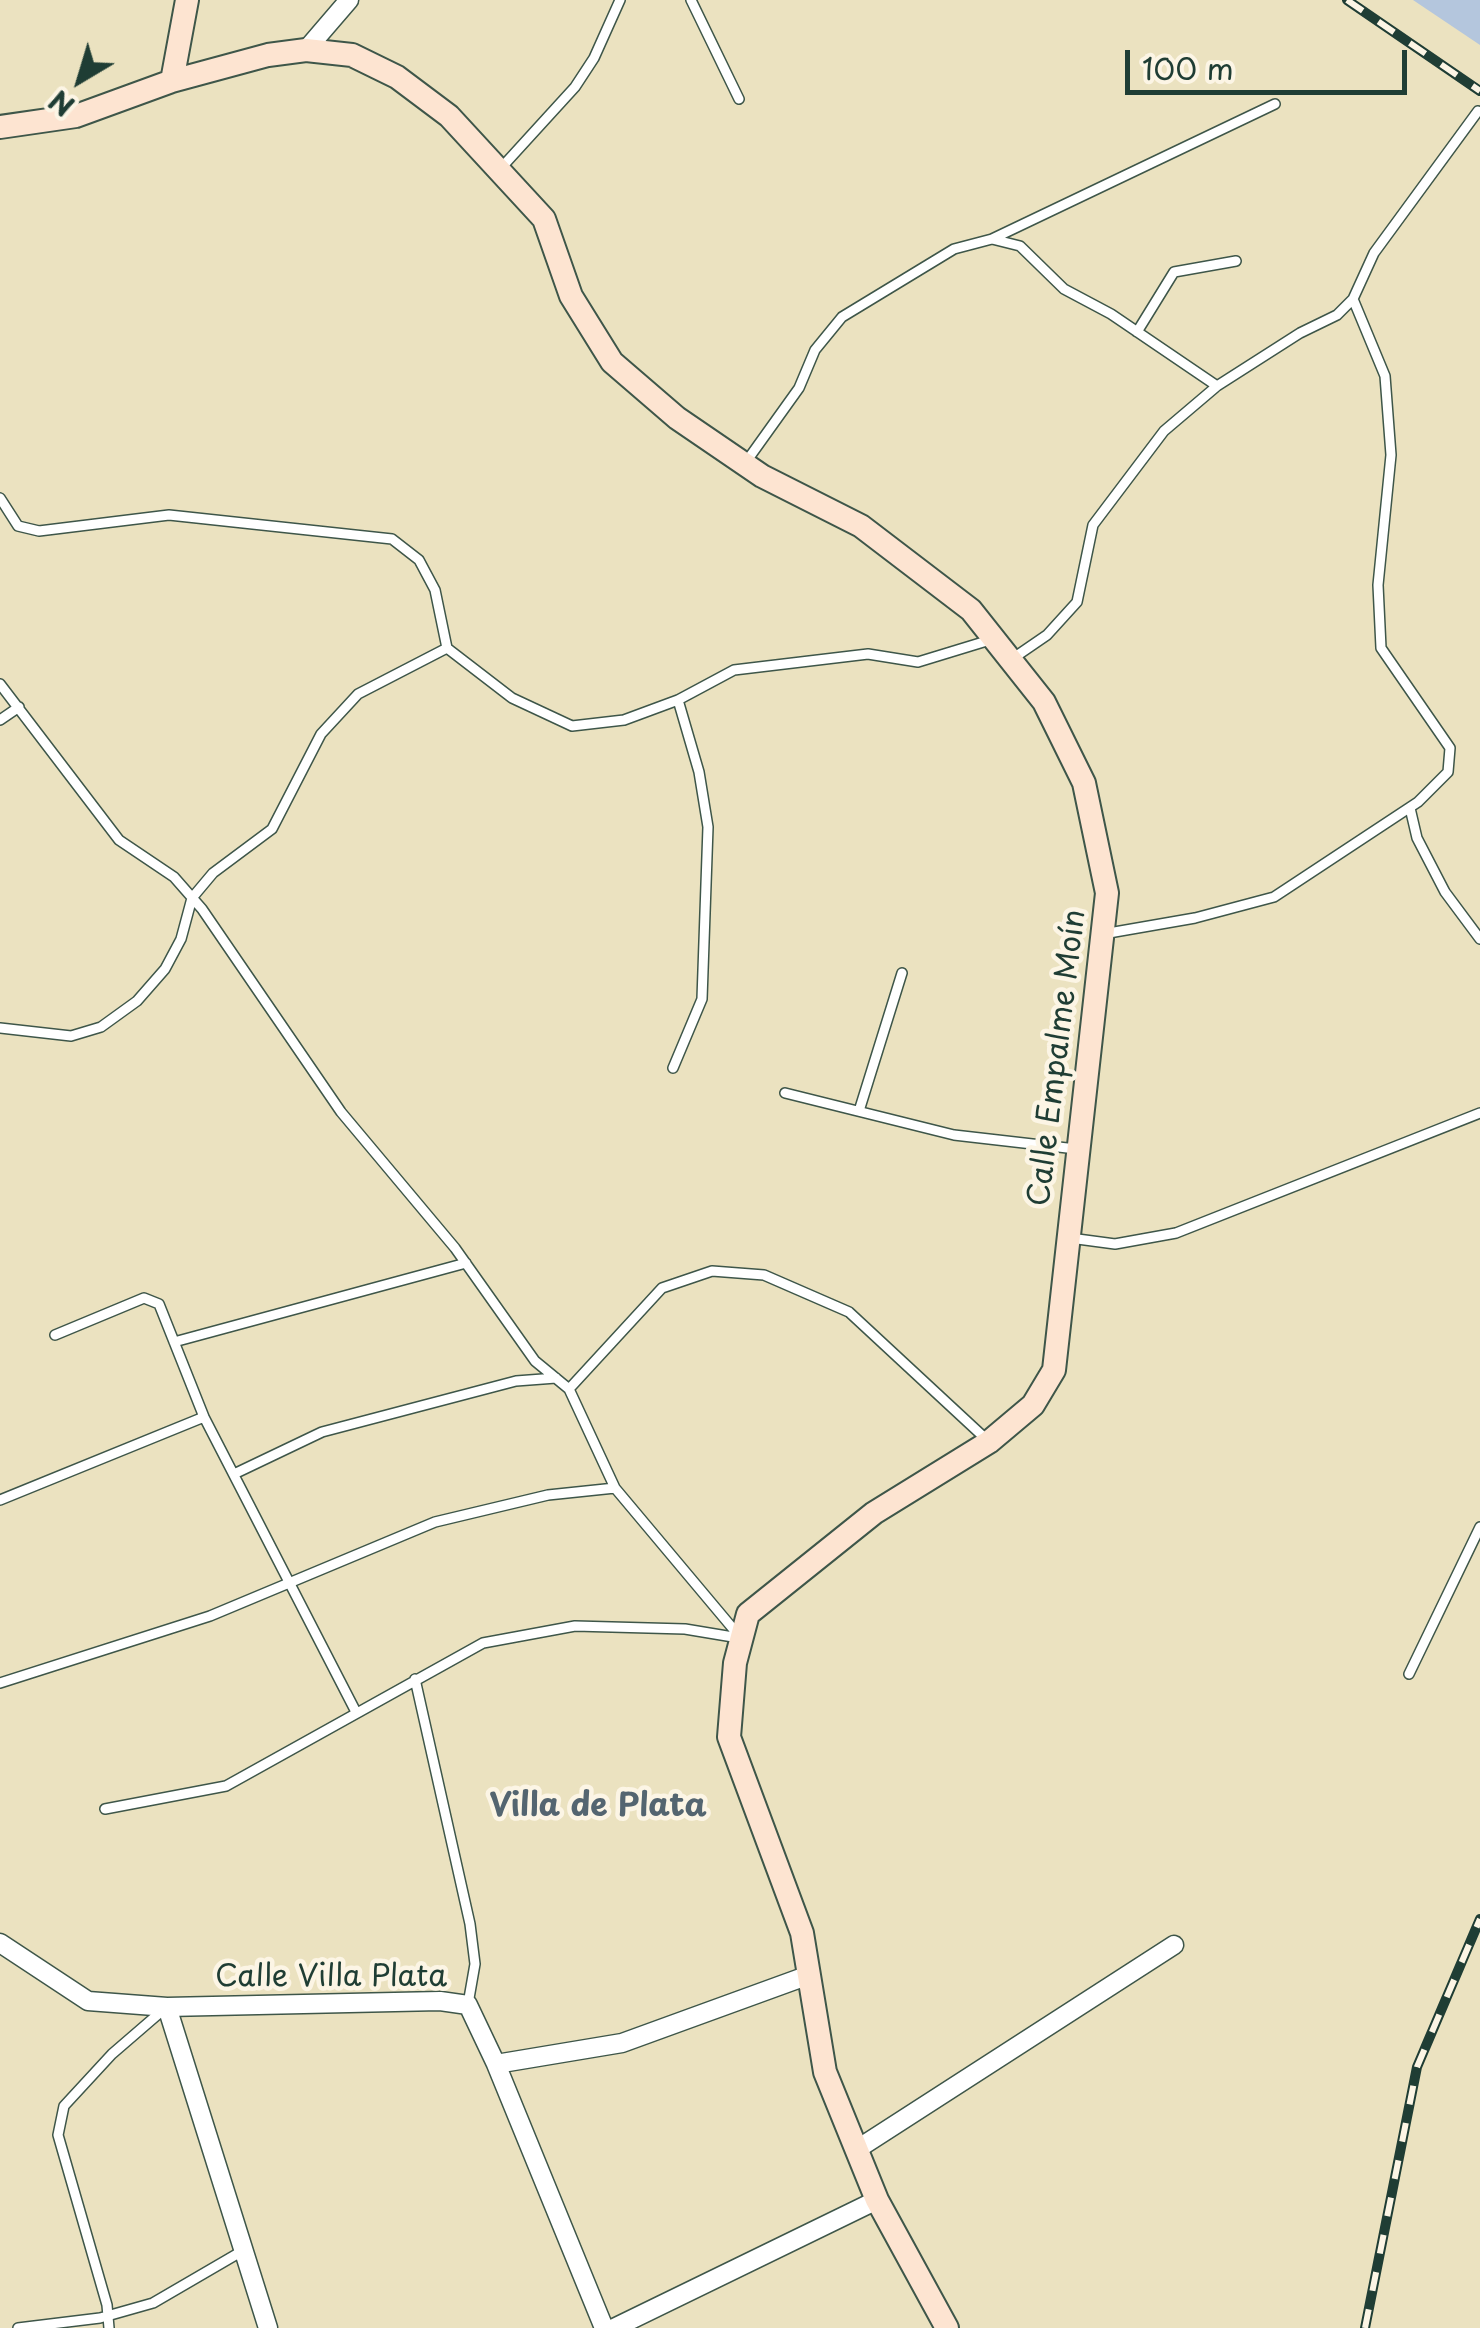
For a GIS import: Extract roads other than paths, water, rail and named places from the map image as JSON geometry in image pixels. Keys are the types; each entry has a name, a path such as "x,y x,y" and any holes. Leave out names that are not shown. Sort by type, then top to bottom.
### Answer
{"street":[{"path":"172,82 187,0"},
{"path":"306,50 349,0"},
{"name":"Calle Empalme Moín","path":"0,127 76,116 172,82 268,55 306,50 352,55 397,77 449,116 544,219 571,296 612,362 676,418 744,464 861,526 971,610 1044,702 1084,783 1107,893 1054,1370 1033,1405 988,1442 874,1514 748,1614 729,1737 802,1933 824,2072 876,2200 947,2328"},
{"name":"Calle Villa Plata","path":"0,1943 88,2001 167,2006 440,2001 468,2005 604,2328"},
{"path":"858,2148 1174,1945"},
{"path":"496,2064 622,2043 809,1975"},
{"path":"167,2006 268,2328"},
{"path":"614,2328 876,2200"}],"lane":[{"path":"499,170 575,87 594,58 620,0"},
{"path":"691,0 739,100"},
{"path":"744,464 800,388 816,350 842,317 954,249 992,239 1275,104"},
{"path":"1011,660 1047,636 1077,602 1093,526 1164,431 1216,386 1300,333 1337,316 1353,299 1374,254 1478,111"},
{"path":"992,239 1020,246 1064,289 1137,332 1216,386"},
{"path":"1137,332 1174,272 1236,261"},
{"path":"1102,934 1195,918 1274,897 1410,808 1448,772 1450,748 1381,648 1378,585 1390,455 1385,376 1353,299"},
{"path":"0,498 18,526 39,530 169,515 392,539 419,560 435,590 447,648 512,698 572,726 624,720 678,700 734,670 868,654 918,662 994,639"},
{"path":"0,1028 72,1036 101,1026 137,1001 166,969 181,939 192,898 213,873 272,830 322,734 358,694 447,648"},
{"path":"0,684 119,840 174,877 192,898 342,1112 466,1263 535,1361 569,1389 615,1488 742,1639"},
{"path":"673,1068 702,999 708,827 700,772 678,700"},
{"path":"0,720 19,708"},
{"path":"1410,808 1417,838 1431,865 1480,939"},
{"path":"859,1112 902,973"},
{"path":"786,1093 954,1135 1076,1149"},
{"path":"1067,1238 1115,1244 1176,1233 1480,1113"},
{"path":"174,1342 466,1263"},
{"path":"569,1389 662,1288 712,1271 764,1275 848,1312 988,1442"},
{"path":"55,1335 144,1298 159,1304 204,1417 356,1712"},
{"path":"234,1474 322,1432 516,1381 556,1378"},
{"path":"0,1500 204,1417"},
{"path":"0,1683 210,1616 435,1522 548,1495 615,1488"},
{"path":"1409,1674 1480,1527"},
{"path":"105,1809 226,1786 483,1643 575,1626 685,1629 742,1639"},
{"path":"415,1679 470,1924 475,1964 468,2005"},
{"path":"109,2328 58,2135 64,2106 112,2054 167,2006"},
{"path":"18,2328 108,2316 152,2302 246,2249"}],"railway":[{"path":"1347,0 1480,91"},
{"path":"1365,2328 1417,2067 1480,1919"}],"district":[{"name":"Villa de Plata","path":"598,1807"}]}
